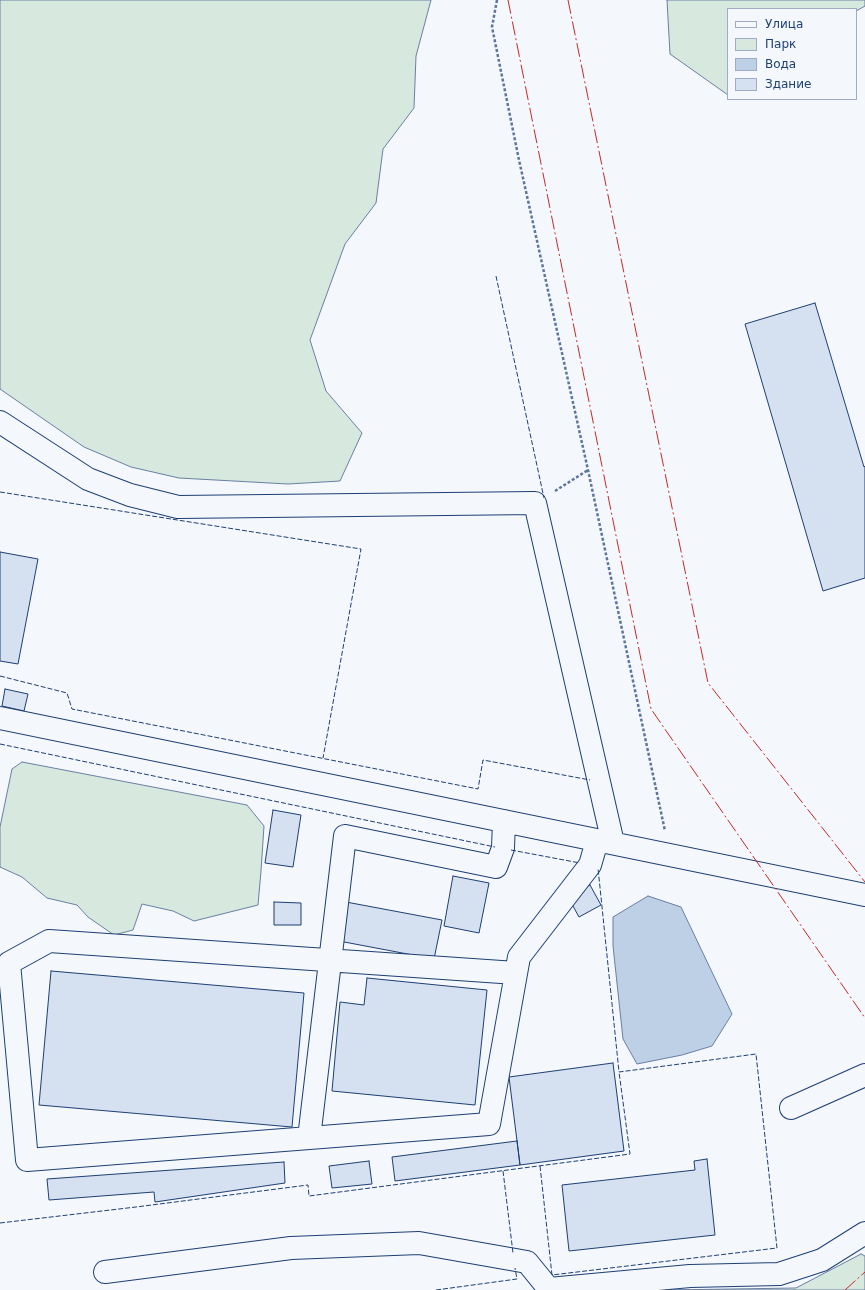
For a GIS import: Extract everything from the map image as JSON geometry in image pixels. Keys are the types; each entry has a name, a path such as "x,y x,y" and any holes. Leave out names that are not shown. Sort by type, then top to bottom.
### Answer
{"street":[{"path":"0,422 88,479 130,495 178,507 535,503 605,842 590,865 519,957 489,1124 27,1160 9,963 49,942 516,973"},
{"path":"0,718 865,895"},
{"path":"309,1138 345,836 496,867 503,848 504,821"},
{"path":"791,1108 865,1075"},
{"path":"105,1272 291,1248 419,1243 527,1262 549,1289 690,1276 779,1274 822,1260 865,1233"}],"path":[{"path":"496,0 492,27 519,160 588,470 670,856"},
{"path":"535,503 588,470"}],"green space":[{"path":"0,0 431,0 416,56 414,108 383,149 376,203 345,244 310,340 326,391 362,433 340,481 288,484 179,478 131,467 84,447 0,389"},
{"path":"667,0 865,0 865,6 857,10 857,8 727,8 727,94 670,54"},
{"path":"22,762 247,805 264,826 258,905 194,921 173,911 142,904 133,930 114,935 88,917 77,905 47,898 22,877 0,867 0,827 12,769"},
{"path":"861,1254 865,1256 865,1290 666,1290 796,1288"}],"water":[{"path":"648,896 681,907 732,1014 712,1046 682,1055 637,1064 623,1039 613,946 613,917"}],"building":[{"path":"815,303 864,467 865,466 865,578 823,591 745,324"},
{"path":"0,552 38,559 18,664 0,661"},
{"path":"5,689 28,694 24,711 2,706"},
{"path":"273,810 301,815 293,867 265,863"},
{"path":"453,876 489,883 479,933 444,926"},
{"path":"590,885 601,905 579,917 568,897"},
{"path":"274,902 301,903 301,925 274,925"},
{"path":"346,902 442,920 434,959 339,941"},
{"path":"51,971 304,993 292,1127 39,1105"},
{"path":"367,978 487,990 475,1105 332,1091 340,1002 364,1005"},
{"path":"613,1063 624,1151 520,1165 509,1077"},
{"path":"517,1141 520,1165 395,1181 392,1157"},
{"path":"707,1159 715,1235 569,1251 562,1185 695,1170 694,1161"},
{"path":"369,1161 372,1184 332,1188 329,1166"},
{"path":"284,1162 285,1183 155,1202 154,1192 49,1200 47,1179"}],"fence":[{"path":"496,276 544,498"},
{"path":"0,492 361,549 323,758"},
{"path":"0,676 67,693 72,709 478,789 483,760 590,780"},
{"path":"0,744 495,847"},
{"path":"511,850 580,863"},
{"path":"540,1166 552,1275 777,1248 756,1054 619,1072 598,868"},
{"path":"0,1223 308,1185 309,1196 630,1154 619,1072"},
{"path":"503,1171 513,1253"},
{"path":"436,1290 517,1279 515,1268"}],"power":[{"path":"508,0 651,709 865,1018"},
{"path":"568,0 708,683 865,882"},
{"path":"845,1290 865,1272"}]}
